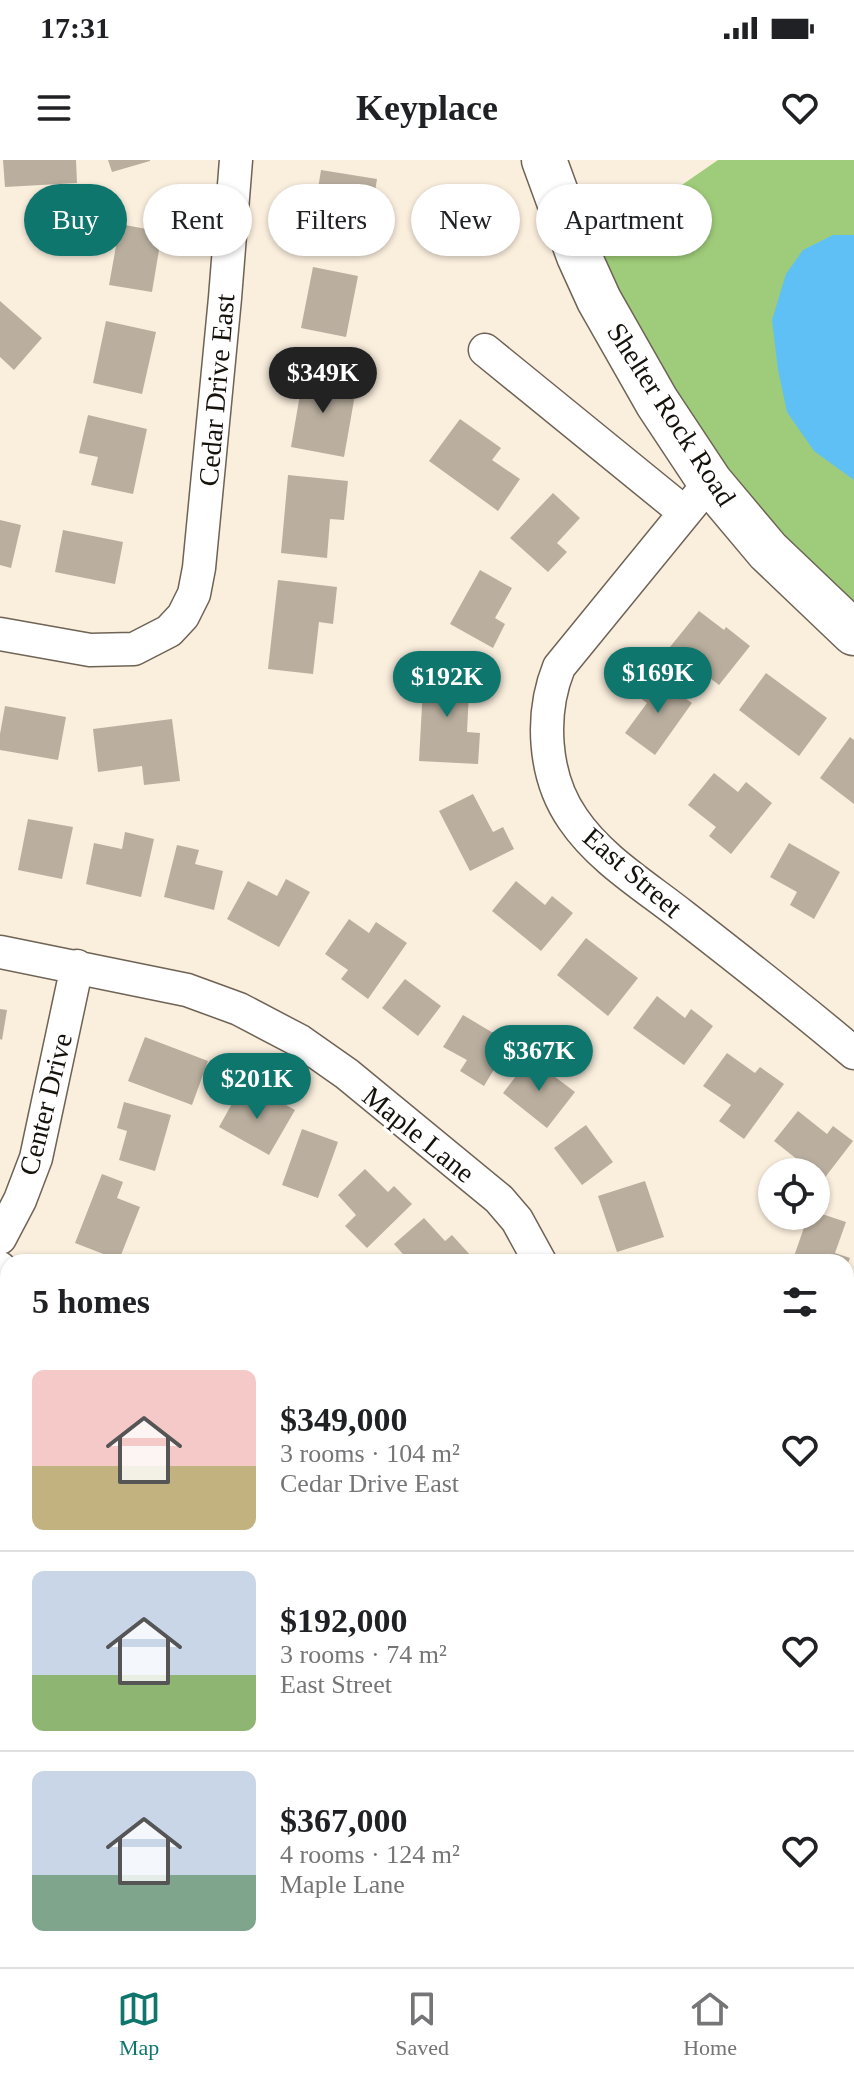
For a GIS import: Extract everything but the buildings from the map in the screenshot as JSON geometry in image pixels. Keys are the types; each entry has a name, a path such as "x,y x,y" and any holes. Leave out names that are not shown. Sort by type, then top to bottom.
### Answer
{"main road":[{"name":"Shelter Rock Road","path":"544,160 579,256 599,300 657,402 697,497 768,551 854,633"}],"street":[{"name":"Cedar Drive East","path":"0,634 90,650 134,649 169,631 183,616 194,594 199,568 236,160"},
{"path":"485,350 697,497"},
{"name":"East Street","path":"697,497 559,667 551,686 546,734 555,783 572,819 606,856 788,997 854,1053"},
{"name":"Maple Lane","path":"0,952 187,990 239,1009 300,1041 347,1074 499,1199 517,1220 536,1254"},
{"name":"Center Drive","path":"0,1238 20,1200 36,1158 77,966"}],"green space":[{"path":"718,160 854,160 854,633 768,551 579,256 712,256 712,184 683,184"}],"water":[{"path":"833,235 854,235 854,480 814,451 787,412 772,320 786,274 803,250"}]}
